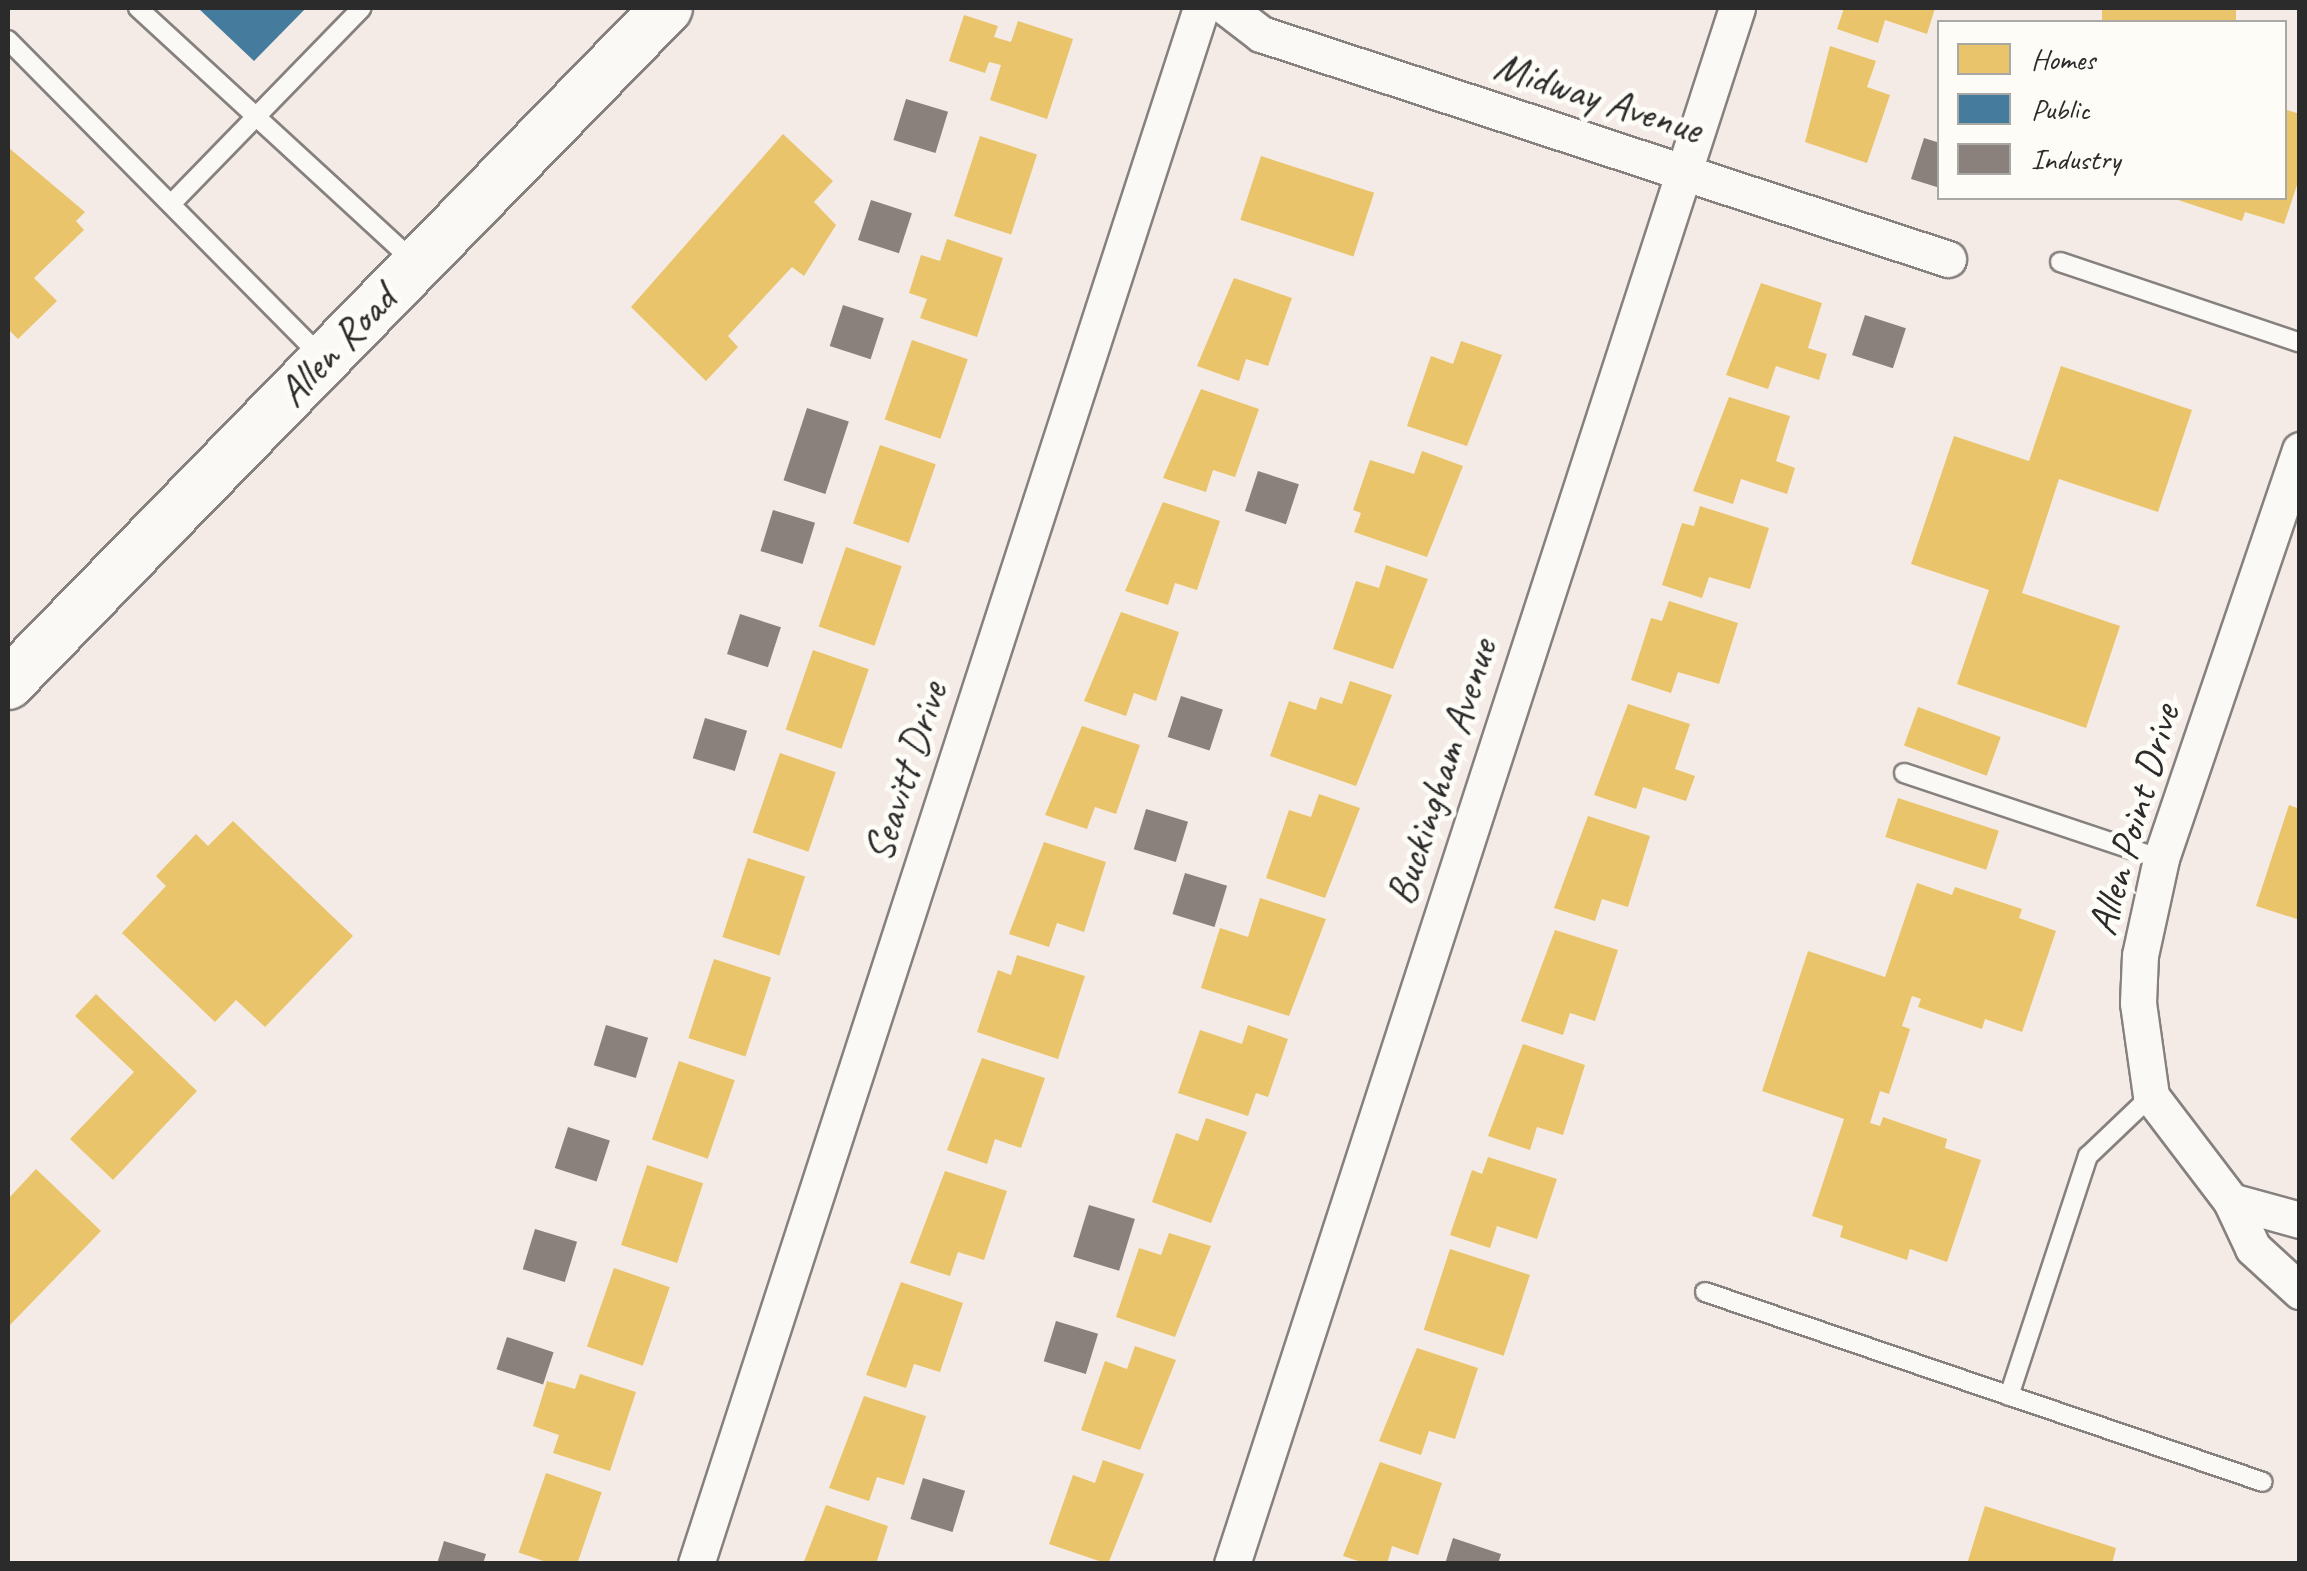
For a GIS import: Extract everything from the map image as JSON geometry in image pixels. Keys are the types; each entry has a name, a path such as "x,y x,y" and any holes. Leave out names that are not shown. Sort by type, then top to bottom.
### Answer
{"main road":[{"name":"Allen Road","path":"8,684 668,8"}],"street":[{"name":"Seavitt Drive","path":"696,1564 1201,8"},
{"name":"Midway Avenue","path":"1227,8 1261,34 1948,259"},
{"name":"Buckingham Avenue","path":"1232,1564 1737,8"},
{"name":"Allen Point Drive","path":"2298,459 2161,859 2140,955 2138,1003 2151,1096 2230,1200 2253,1248 2300,1291"},
{"path":"2230,1200 2300,1220"}],"lane":[{"path":"138,8 417,265"},
{"path":"174,202 253,116 362,8"},
{"path":"8,40 174,202 324,359"},
{"path":"2060,262 2300,343"},
{"path":"1904,772 2161,859"},
{"path":"2009,1396 2088,1156 2151,1096"},
{"path":"1705,1292 2263,1482"}],"building: Homes":[{"path":"1844,8 1935,8 1927,34 1885,20 1878,43 1837,29"},
{"path":"2102,8 2236,8 2236,20 2102,20"},
{"path":"964,15 998,26 994,37 1011,42 1018,21 1073,39 1047,119 990,100 1001,65 989,62 985,73 949,61"},
{"path":"1830,46 1876,61 1867,87 1890,95 1867,163 1805,142"},
{"path":"2287,110 2300,114 2300,176 2284,224 2245,212 2242,221 2178,200 2287,200"},
{"path":"783,134 833,181 814,202 836,225 804,276 792,267 728,336 738,347 706,381 631,307"},
{"path":"980,136 1037,155 1011,234 954,216"},
{"path":"9,148 85,212 76,221 84,230 34,278 57,301 18,339 8,329"},
{"path":"1261,156 1374,193 1353,256 1240,220"},
{"path":"947,239 1003,258 977,337 920,318 927,299 909,293 921,255 940,261"},
{"path":"1234,278 1292,298 1268,366 1246,359 1239,381 1197,366"},
{"path":"1761,283 1822,303 1808,348 1827,354 1819,380 1776,366 1768,389 1726,375"},
{"path":"912,340 968,359 940,439 885,419"},
{"path":"1461,341 1502,355 1467,446 1407,426 1431,356 1453,364"},
{"path":"2061,366 2192,410 2158,512 2059,479 2022,593 2120,626 2086,728 1957,684 1989,590 1911,564 1954,436 2029,461"},
{"path":"1201,389 1259,409 1235,477 1213,470 1206,492 1163,478"},
{"path":"1729,397 1790,416 1776,461 1795,468 1787,494 1741,479 1733,504 1693,491"},
{"path":"880,445 936,464 909,543 853,523"},
{"path":"1422,451 1463,466 1427,557 1354,532 1361,513 1353,510 1370,460 1414,474"},
{"path":"1163,502 1220,521 1197,590 1175,583 1168,605 1125,591"},
{"path":"1700,506 1769,528 1750,589 1709,577 1702,598 1662,585 1682,523 1694,526"},
{"path":"846,547 902,566 874,646 819,626"},
{"path":"1386,565 1428,579 1393,669 1333,649 1356,581 1379,588"},
{"path":"1669,601 1738,623 1719,684 1678,672 1671,693 1631,680 1651,618 1662,621"},
{"path":"1121,612 1179,632 1156,701 1134,693 1126,716 1084,701"},
{"path":"813,650 869,669 841,749 786,729"},
{"path":"1350,681 1392,695 1356,786 1270,756 1289,701 1316,710 1320,697 1342,704"},
{"path":"1628,704 1690,724 1675,769 1695,776 1686,801 1643,787 1636,809 1594,795"},
{"path":"1918,707 2001,737 1987,776 1904,746"},
{"path":"1082,726 1140,745 1116,814 1095,807 1087,829 1045,815"},
{"path":"780,753 836,772 808,852 753,832"},
{"path":"1319,794 1360,808 1325,898 1266,878 1289,810 1311,817"},
{"path":"1898,798 1999,831 1986,870 1885,837"},
{"path":"2289,805 2300,809 2300,920 2256,906"},
{"path":"1588,816 1650,836 1628,907 1602,899 1595,921 1554,908"},
{"path":"233,821 353,936 265,1027 236,1000 215,1022 122,933 166,886 156,876 196,834 208,846"},
{"path":"1044,842 1106,862 1084,932 1057,923 1049,947 1009,934"},
{"path":"748,858 805,877 779,955 722,937"},
{"path":"1917,883 1952,895 1955,887 2022,909 2019,918 2056,931 2022,1032 1985,1019 1982,1029 1918,1007 1921,999 1912,996 1902,1026 1910,1029 1889,1094 1880,1091 1870,1123 1880,1126 1883,1117 1947,1139 1945,1148 1981,1160 1947,1262 1910,1249 1907,1260 1840,1237 1843,1226 1812,1216 1844,1119 1762,1091 1808,951 1885,977"},
{"path":"1260,898 1326,919 1289,1016 1201,988 1220,928 1248,937"},
{"path":"1555,930 1618,950 1595,1021 1570,1013 1563,1035 1521,1021"},
{"path":"1017,955 1085,976 1058,1059 977,1032 998,970 1011,975"},
{"path":"714,959 771,978 745,1056 688,1038"},
{"path":"96,994 197,1091 113,1180 70,1139 134,1072 75,1016"},
{"path":"1248,1025 1288,1039 1268,1097 1256,1093 1248,1116 1178,1093 1200,1030 1242,1044"},
{"path":"1523,1044 1585,1065 1563,1135 1537,1127 1530,1150 1488,1136"},
{"path":"982,1058 1045,1078 1021,1148 995,1139 987,1164 947,1150"},
{"path":"679,1061 735,1080 708,1159 652,1139"},
{"path":"1206,1118 1247,1132 1211,1223 1152,1202 1176,1133 1198,1141"},
{"path":"1488,1157 1557,1179 1537,1239 1497,1226 1490,1248 1450,1235 1472,1170 1482,1174"},
{"path":"647,1165 703,1183 677,1263 621,1245"},
{"path":"36,1169 101,1231 8,1327 8,1199"},
{"path":"945,1171 1007,1191 984,1260 958,1252 950,1276 910,1263"},
{"path":"1169,1233 1211,1246 1175,1337 1116,1317 1139,1248 1161,1255"},
{"path":"1450,1249 1530,1275 1504,1356 1424,1330"},
{"path":"614,1268 670,1287 643,1366 587,1346"},
{"path":"901,1282 963,1303 940,1372 914,1364 906,1388 866,1375"},
{"path":"1135,1346 1176,1360 1140,1450 1081,1430 1105,1361 1127,1369"},
{"path":"1417,1348 1478,1368 1455,1439 1429,1431 1421,1455 1379,1441"},
{"path":"580,1374 636,1392 610,1471 553,1453 559,1435 533,1426 547,1381 575,1389"},
{"path":"864,1396 926,1416 904,1485 877,1477 869,1501 829,1488"},
{"path":"1103,1460 1144,1474 1108,1564 1049,1544 1073,1475 1095,1483"},
{"path":"1380,1462 1442,1483 1418,1555 1392,1546 1387,1564 1367,1564 1343,1556"},
{"path":"546,1473 602,1492 577,1564 552,1564 519,1552"},
{"path":"826,1505 888,1526 876,1564 803,1564"},
{"path":"1985,1506 2116,1548 2112,1564 1967,1564"}],"building: Public":[{"path":"198,8 306,8 254,61"}],"building: Industry":[{"path":"906,99 948,112 936,153 893,140"},
{"path":"1924,138 1937,142 1937,187 1911,179"},
{"path":"871,200 912,213 899,253 858,240"},
{"path":"843,305 884,318 871,359 830,346"},
{"path":"1865,315 1906,328 1893,368 1852,355"},
{"path":"807,408 849,422 825,494 784,480"},
{"path":"1258,471 1299,484 1286,524 1245,511"},
{"path":"773,510 815,523 803,564 760,551"},
{"path":"740,614 781,627 768,667 727,654"},
{"path":"1181,696 1223,710 1210,750 1168,737"},
{"path":"705,718 747,731 735,771 693,758"},
{"path":"1146,809 1188,822 1176,862 1134,849"},
{"path":"1185,873 1227,886 1215,927 1172,914"},
{"path":"606,1025 648,1038 636,1078 594,1065"},
{"path":"568,1127 610,1141 597,1181 555,1168"},
{"path":"1089,1205 1135,1219 1119,1271 1073,1257"},
{"path":"535,1229 577,1242 565,1282 523,1269"},
{"path":"1056,1321 1098,1334 1086,1374 1044,1361"},
{"path":"507,1337 554,1352 543,1384 496,1369"},
{"path":"923,1478 965,1491 953,1532 910,1519"},
{"path":"1453,1538 1501,1554 1498,1564 1445,1564"},
{"path":"444,1541 486,1554 483,1564 437,1564"}]}
